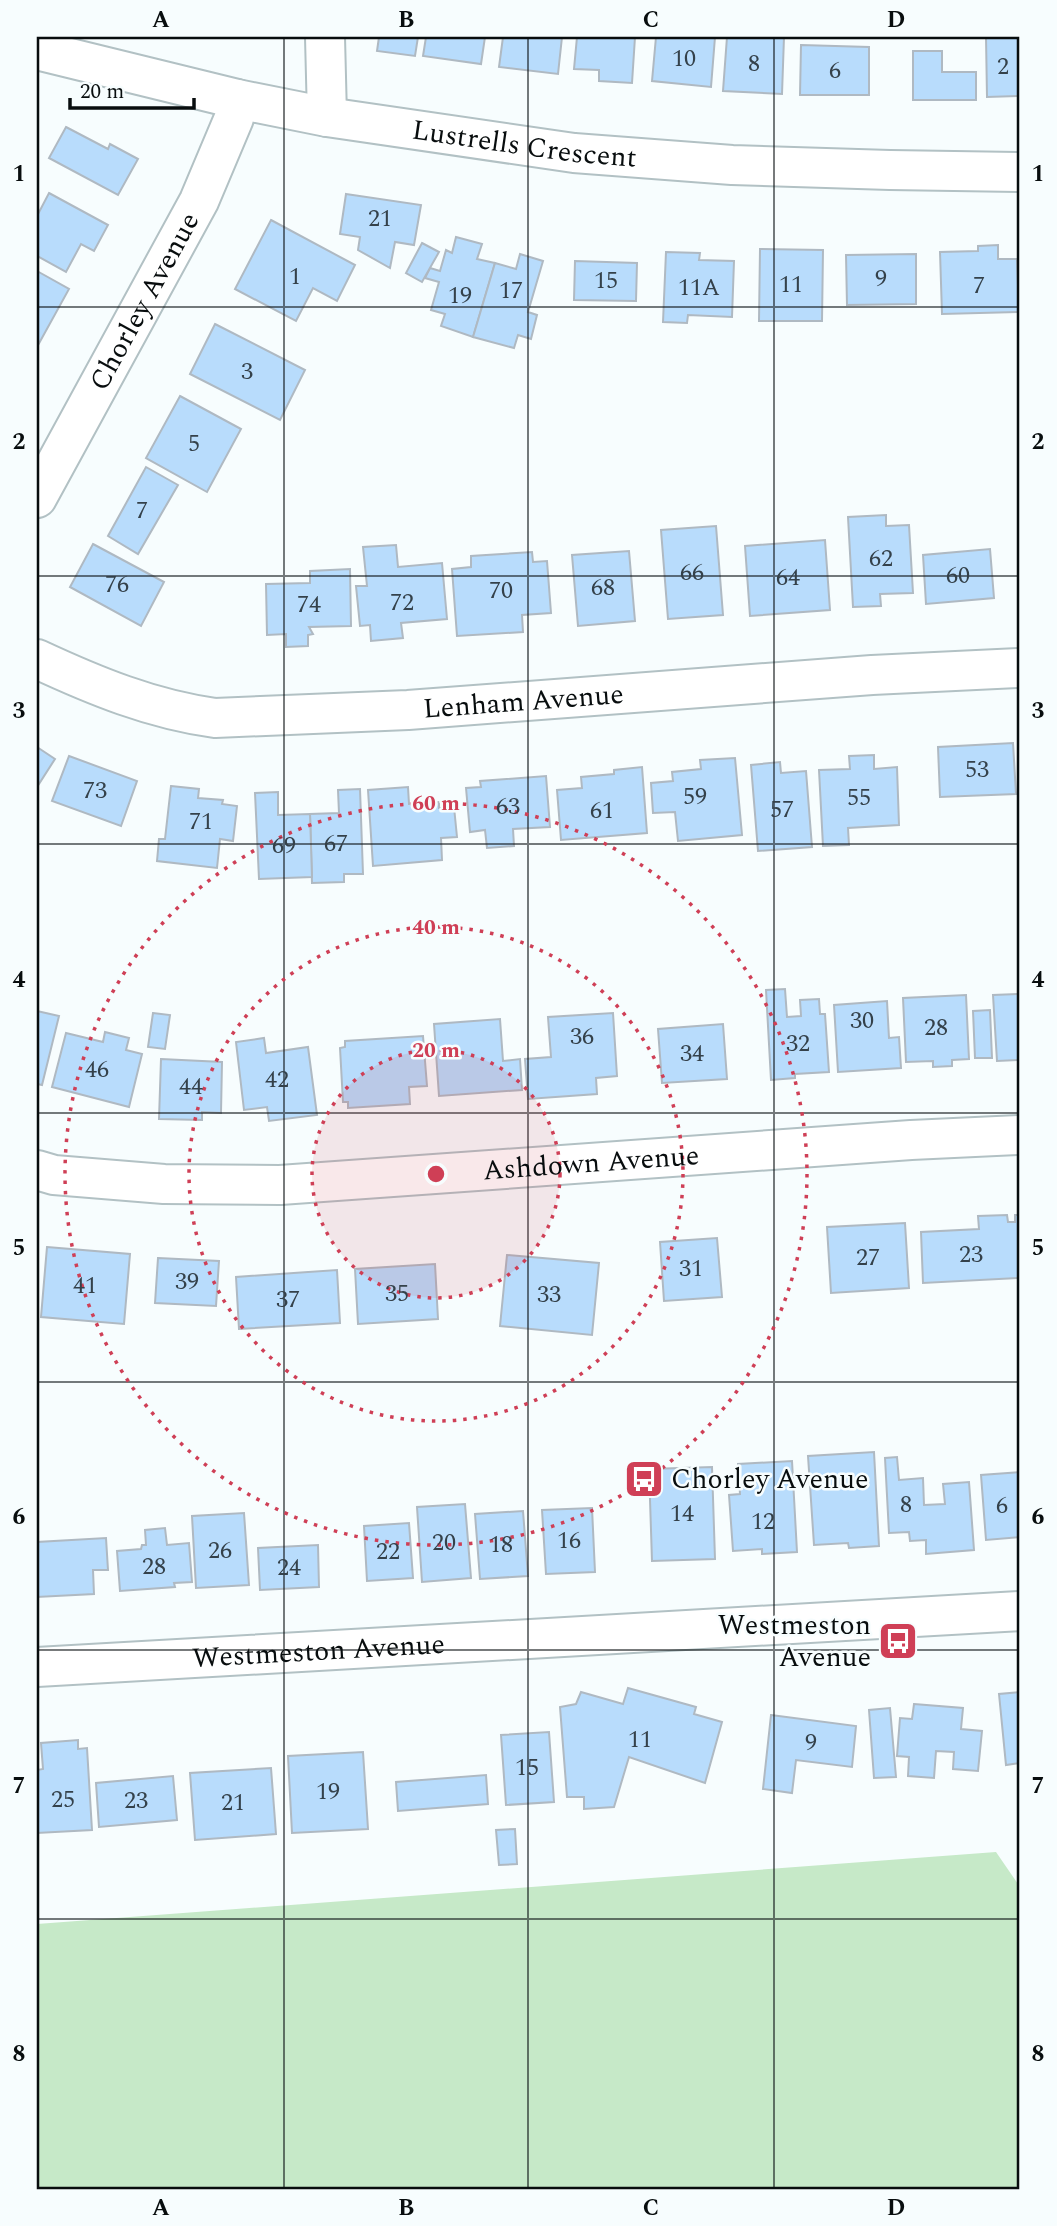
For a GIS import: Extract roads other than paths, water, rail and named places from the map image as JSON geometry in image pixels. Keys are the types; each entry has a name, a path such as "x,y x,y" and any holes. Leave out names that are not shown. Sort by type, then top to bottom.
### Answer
{"street":[{"path":"325,37 327,117"},
{"name":"Lustrells Crescent","path":"37,50 237,99 327,117 587,154 732,165 1020,172"},
{"name":"Chorley Avenue","path":"37,498 199,201 234,118 237,99"},
{"name":"Lenham Avenue","path":"37,659 122,696 166,709 215,718 408,710 859,676 1020,668"},
{"name":"Ashdown Avenue","path":"37,1170 54,1175 164,1184 280,1185 911,1140 1020,1135"},
{"name":"Westmeston Avenue","path":"37,1667 1020,1611"}],"place":[{"name":"Chorley Avenue","path":"644,1479"},
{"name":"Westmeston Avenue","path":"898,1641"}]}
